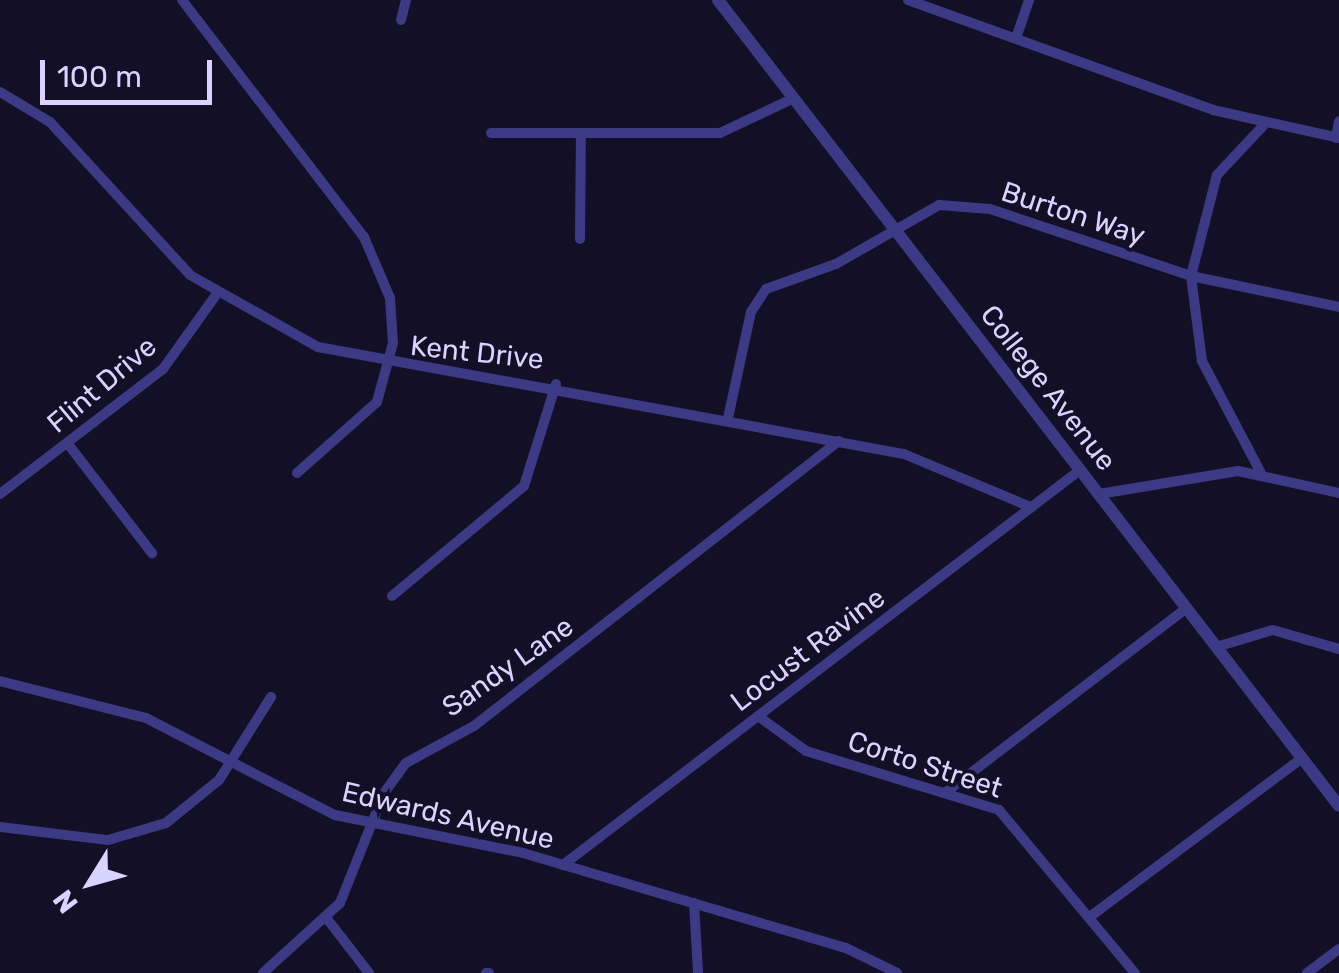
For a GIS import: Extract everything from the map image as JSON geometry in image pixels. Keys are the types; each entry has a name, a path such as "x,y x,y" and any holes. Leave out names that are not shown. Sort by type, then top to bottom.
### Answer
{"street":[{"path":"182,0 375,255 393,318 390,367 366,416 297,473"},
{"path":"401,20 406,0"},
{"name":"College Avenue","path":"718,0 1339,806"},
{"path":"908,0 1018,35 1264,125 1338,138 1339,122"},
{"path":"1018,35 1029,0"},
{"name":"Kent Drive","path":"0,92 50,122 140,230 216,294 305,341 390,367 556,384 924,460 1031,507"},
{"path":"491,133 720,133 794,98"},
{"path":"1261,473 1202,361 1191,276 1217,175 1264,125"},
{"path":"580,239 581,134"},
{"name":"Burton Way","path":"728,418 748,320 766,289 836,264 892,226 939,206 990,209 1191,276 1339,307"},
{"name":"Flint Drive","path":"0,494 163,369 216,294"},
{"path":"392,596 524,486 556,384"},
{"name":"Sandy Lane","path":"263,973 328,920 406,763 474,726 839,441"},
{"path":"68,444 152,553"},
{"name":"Locust Ravine","path":"563,865 1080,470"},
{"path":"1098,494 1261,473 1339,493"},
{"path":"946,792 1186,608"},
{"path":"1216,647 1273,630 1339,650"},
{"name":"Edwards Avenue","path":"0,680 146,718 309,807 563,865 846,948 897,973"},
{"path":"0,827 127,837 185,812 230,764 271,697"},
{"name":"Corto Street","path":"758,716 806,750 946,792 1016,822 1135,973"},
{"path":"1091,916 1302,758"},
{"path":"694,903 698,973"},
{"path":"328,920 369,973"},
{"path":"1306,973 1339,949"}]}
